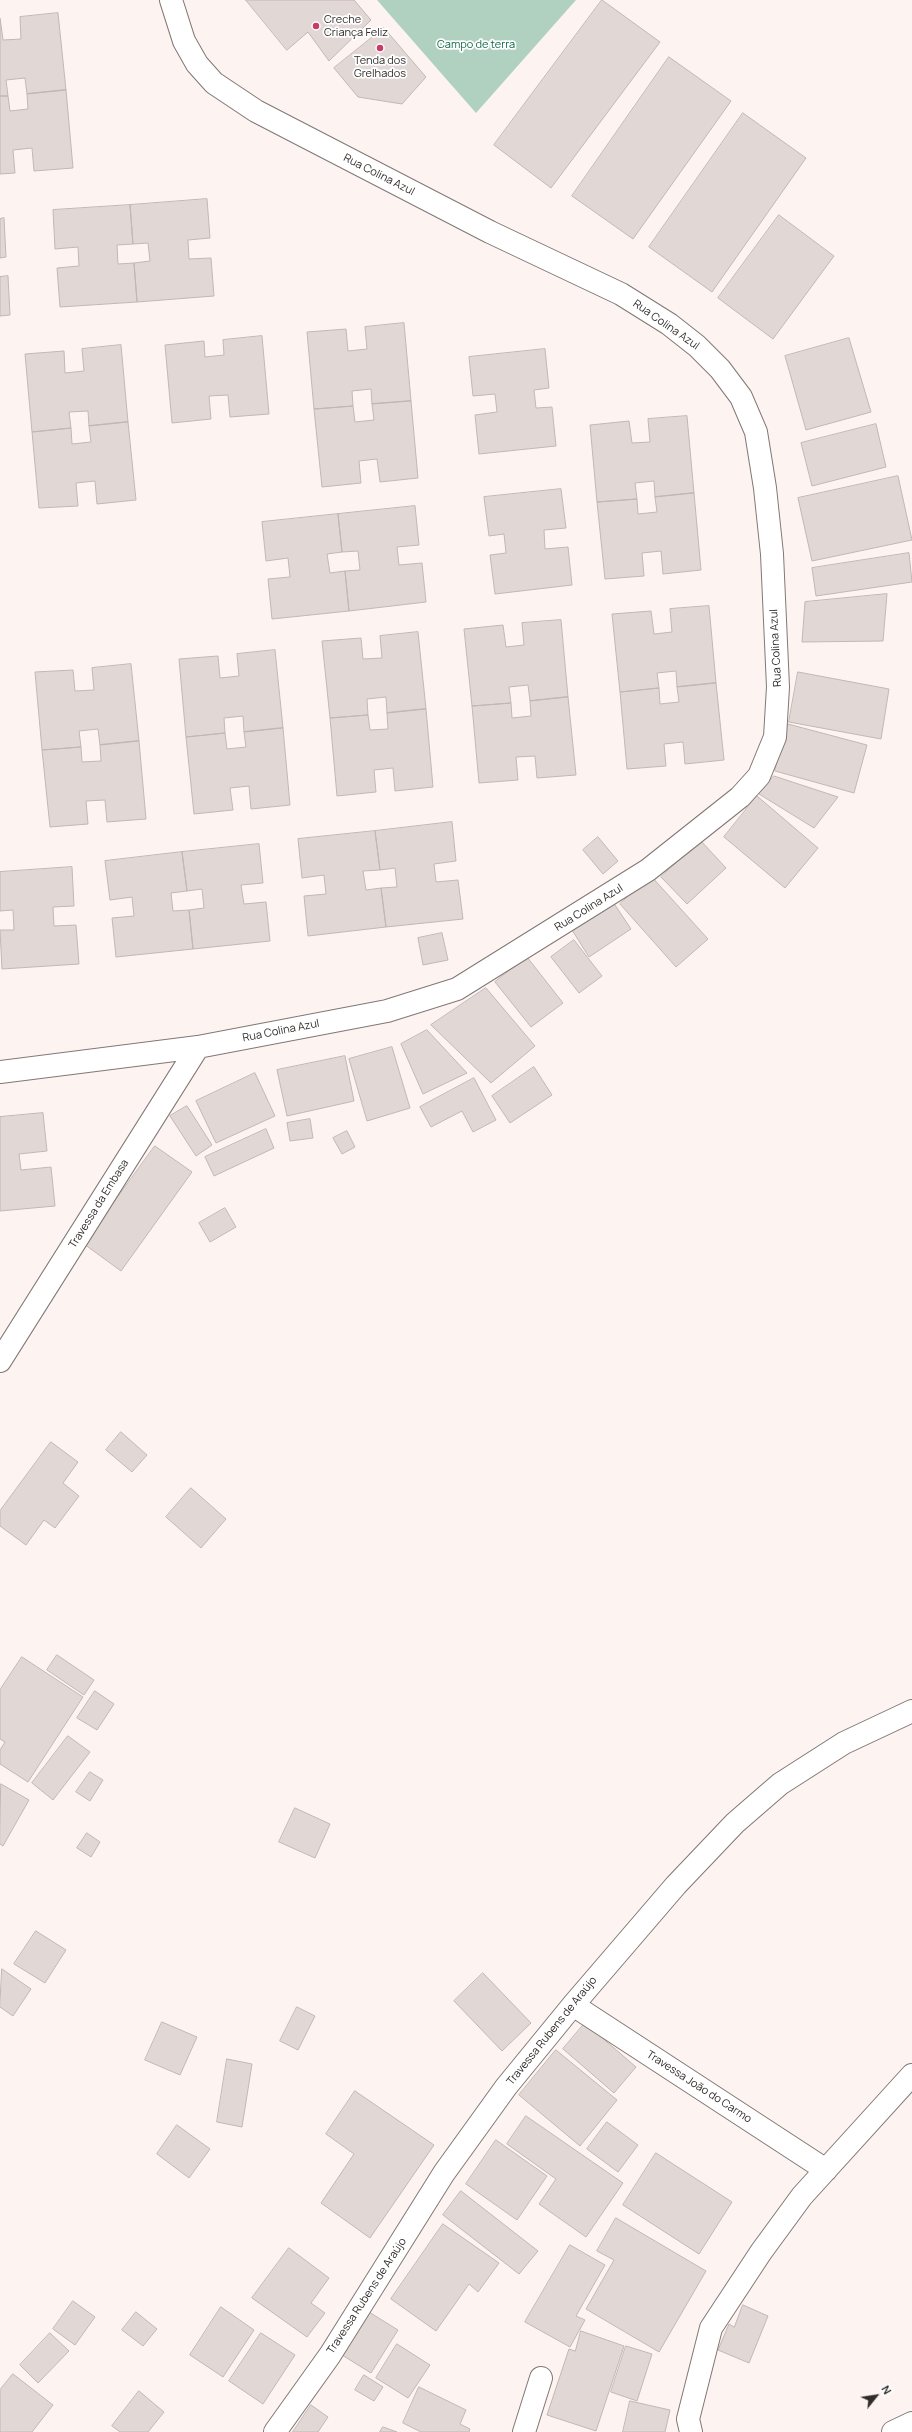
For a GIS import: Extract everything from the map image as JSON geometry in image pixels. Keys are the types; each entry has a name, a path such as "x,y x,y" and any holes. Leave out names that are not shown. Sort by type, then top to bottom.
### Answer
{"street":[{"name":"Rua Colina Azul","path":"0,1072 198,1047 388,1011 457,990 648,870 740,798 759,776 774,738 778,686 771,547 765,488 756,432 741,397 720,369 686,337 621,294 490,232 256,111 214,83 197,64 184,41 171,0"},
{"name":"Travessa da Embasa","path":"0,1361 198,1047"},
{"name":"Travessa Rubens de Araújo","path":"275,2432 330,2355 444,2173 506,2087 573,2005 681,1880 735,1823 780,1784 844,1744 912,1711"},
{"name":"Travessa João do Carmo","path":"573,2005 826,2170"},
{"path":"691,2432 688,2419 712,2328 761,2252 802,2196 912,2075"},
{"path":"524,2432 541,2378"},
{"path":"893,2432 912,2423"}],"green space":[{"name":"Campo de terra","path":"377,0 576,0 476,113"}],"building":[{"name":"Creche Criança Feliz","path":"246,0 354,0 371,20 329,61 308,32 287,50"},
{"path":"602,0 660,42 551,188 494,145"},
{"path":"58,13 66,90 27,94 25,78 6,80 8,96 0,96 0,18 3,40 21,39 20,17"},
{"name":"Tenda dos Grelhados","path":"384,28 426,77 402,104 358,97 334,68"},
{"path":"669,57 731,101 633,239 572,196"},
{"path":"66,90 73,168 34,171 32,148 13,150 15,173 0,174 0,96 8,96 10,111 28,109 27,94"},
{"path":"743,113 806,158 712,292 649,247"},
{"path":"207,199 210,238 188,240 189,259 211,258 214,296 137,302 134,263 150,261 148,243 133,244 130,205"},
{"path":"130,205 133,244 117,245 118,264 134,263 137,302 60,307 57,268 79,266 78,247 55,249 53,210"},
{"path":"779,215 834,256 773,339 718,298"},
{"path":"4,218 6,257 0,258 0,219"},
{"path":"8,276 10,315 0,316 0,277"},
{"path":"404,323 411,401 372,404 371,389 352,391 353,406 314,409 307,332 346,329 348,351 367,349 365,327"},
{"path":"262,336 269,414 230,417 228,395 209,396 211,419 172,423 165,345 204,341 205,357 224,355 223,340"},
{"path":"849,338 871,412 806,430 785,356"},
{"path":"121,345 128,422 89,426 88,411 69,412 71,428 32,432 25,354 64,351 65,373 84,371 82,349"},
{"path":"545,349 549,388 534,390 536,408 552,407 556,446 479,454 475,415 497,412 495,394 473,396 469,357"},
{"path":"411,401 418,478 380,482 377,459 359,461 361,483 322,487 314,409 353,406 355,422 374,420 372,404"},
{"path":"687,416 694,493 655,497 654,481 635,483 637,499 597,502 590,425 629,421 632,443 650,442 648,419"},
{"path":"128,422 136,500 97,504 95,481 76,483 78,506 39,508 32,432 71,428 72,444 91,442 89,426"},
{"path":"876,424 886,467 812,486 801,443"},
{"path":"898,476 912,540 812,561 798,498"},
{"path":"561,489 566,528 544,530 545,549 568,547 572,585 495,594 490,555 506,553 504,534 489,536 484,497"},
{"path":"694,493 701,570 663,574 661,551 642,553 644,576 605,579 597,502 637,499 638,514 657,512 655,497"},
{"path":"415,506 419,545 397,547 399,565 422,563 426,602 349,611 345,571 360,570 358,551 342,552 338,514"},
{"path":"338,514 342,552 327,554 330,573 345,571 349,611 272,619 268,579 290,577 288,558 266,561 262,522"},
{"path":"909,553 912,582 816,596 812,568"},
{"path":"887,594 883,641 802,642 805,602"},
{"path":"709,606 716,683 677,687 676,671 657,673 659,688 620,692 612,614 651,611 654,634 672,632 670,609"},
{"path":"561,620 568,697 530,701 528,685 509,687 511,703 472,706 464,629 503,625 506,647 524,645 522,623"},
{"path":"418,632 426,709 387,713 386,697 367,699 368,715 330,718 322,641 361,638 363,659 382,658 380,636"},
{"path":"275,650 283,728 244,732 243,716 224,718 225,733 186,737 179,659 218,656 220,678 239,676 237,654"},
{"path":"131,664 139,741 100,745 98,729 79,731 81,747 42,750 35,672 73,670 75,691 94,690 92,668"},
{"path":"798,672 889,689 881,739 789,722"},
{"path":"716,683 724,760 685,764 683,742 664,744 666,766 627,769 620,692 659,688 660,704 679,702 677,687"},
{"path":"568,697 576,775 537,778 535,756 516,757 518,780 479,783 472,706 511,703 512,718 531,716 530,701"},
{"path":"426,709 433,787 395,791 393,768 374,770 376,792 337,796 330,718 368,715 370,730 388,729 387,713"},
{"path":"788,724 867,745 854,793 775,771"},
{"path":"283,728 290,805 251,809 249,786 230,788 233,810 194,814 186,737 225,733 227,749 246,747 244,732"},
{"path":"139,741 146,819 107,822 105,800 86,801 88,824 50,827 42,750 81,747 82,762 101,761 100,745"},
{"path":"774,776 838,797 814,828 759,794"},
{"path":"757,796 818,848 785,888 724,837"},
{"path":"452,822 456,861 434,864 436,882 458,880 463,919 386,927 381,888 397,887 395,868 380,870 375,831"},
{"path":"375,831 380,870 363,871 366,890 381,888 386,927 308,936 304,896 326,894 324,875 302,878 298,839"},
{"path":"598,837 618,861 603,874 583,850"},
{"path":"701,841 726,868 687,904 661,877"},
{"path":"259,844 263,883 241,885 244,904 266,902 270,941 193,949 189,910 204,908 202,889 187,891 182,852"},
{"path":"182,852 187,891 171,893 173,911 189,910 193,949 116,957 112,918 134,916 132,897 110,900 105,861"},
{"path":"72,867 74,906 53,907 54,926 76,925 79,964 2,969 0,930 14,930 13,910 0,911 0,872"},
{"path":"651,876 708,939 676,967 620,904"},
{"path":"613,902 631,929 589,957 572,930"},
{"path":"442,933 448,960 423,965 418,938"},
{"path":"574,940 602,976 579,993 551,957"},
{"path":"527,957 563,1003 531,1027 495,982"},
{"path":"486,988 535,1046 491,1083 431,1025"},
{"path":"427,1030 467,1073 423,1094 401,1044"},
{"path":"392,1047 410,1108 367,1121 349,1059"},
{"path":"345,1056 354,1101 287,1116 277,1070"},
{"path":"534,1067 552,1095 510,1123 492,1096"},
{"path":"255,1073 275,1116 216,1143 196,1101"},
{"path":"474,1078 496,1120 473,1132 462,1111 431,1127 420,1107"},
{"path":"187,1106 212,1145 196,1156 170,1116"},
{"path":"43,1113 47,1151 19,1154 21,1170 51,1167 55,1206 0,1211 0,1117"},
{"path":"310,1119 313,1138 290,1141 287,1123"},
{"path":"266,1129 274,1148 214,1176 205,1157"},
{"path":"347,1131 355,1147 342,1154 333,1138"},
{"path":"155,1146 192,1172 121,1271 84,1244"},
{"path":"225,1208 236,1227 210,1242 199,1223"},
{"path":"121,1432 147,1455 132,1472 106,1450"},
{"path":"51,1442 78,1462 63,1483 79,1496 55,1528 44,1520 26,1545 0,1526 0,1511"},
{"path":"191,1488 226,1519 201,1548 166,1517"},
{"path":"57,1655 94,1680 84,1695 47,1670"},
{"path":"22,1657 83,1697 28,1782 0,1764 0,1750 5,1742 0,1739 0,1690"},
{"path":"95,1691 114,1704 97,1730 77,1718"},
{"path":"68,1736 90,1752 53,1800 32,1783"},
{"path":"90,1772 103,1780 90,1801 76,1792"},
{"path":"1,1784 29,1800 3,1846 0,1844"},
{"path":"295,1808 330,1824 315,1858 279,1842"},
{"path":"87,1833 100,1842 91,1857 77,1848"},
{"path":"36,1931 66,1950 45,1983 14,1964"},
{"path":"2,1969 31,1989 13,2016 0,2007"},
{"path":"483,1973 531,2023 502,2051 454,2001"},
{"path":"297,2007 315,2016 298,2050 280,2041"},
{"path":"162,2022 197,2037 180,2075 145,2060"},
{"path":"585,2023 636,2067 614,2093 563,2049"},
{"path":"556,2050 617,2100 580,2146 519,2095"},
{"path":"227,2059 252,2064 242,2127 217,2122"},
{"path":"355,2091 434,2145 370,2238 321,2203 354,2154 326,2134"},
{"path":"526,2116 623,2183 586,2237 539,2204 556,2179 507,2144"},
{"path":"607,2122 638,2145 618,2172 587,2149"},
{"path":"177,2125 210,2149 189,2178 157,2154"},
{"path":"496,2140 547,2176 517,2220 466,2184"},
{"path":"656,2153 732,2202 699,2254 623,2205"},
{"path":"461,2191 538,2251 519,2274 443,2215"},
{"path":"616,2218 706,2271 659,2352 586,2309 614,2260 597,2251"},
{"path":"443,2224 499,2263 478,2292 469,2284 436,2331 391,2299"},
{"path":"570,2245 605,2265 576,2316 585,2320 570,2347 525,2322"},
{"path":"289,2248 329,2278 311,2303 325,2313 307,2337 252,2298"},
{"path":"73,2301 95,2317 75,2345 53,2329"},
{"path":"743,2305 768,2316 749,2363 718,2350 729,2324 734,2327"},
{"path":"221,2307 254,2330 223,2377 190,2355"},
{"path":"136,2312 157,2329 143,2346 122,2330"},
{"path":"369,2312 398,2330 371,2373 342,2355"},
{"path":"581,2331 624,2346 596,2431 547,2415 569,2349 575,2351"},
{"path":"50,2333 69,2351 38,2383 20,2365"},
{"path":"261,2333 295,2355 263,2404 229,2381"},
{"path":"397,2344 430,2365 408,2398 376,2378"},
{"path":"626,2346 652,2354 637,2401 611,2392"},
{"path":"13,2374 53,2405 32,2432 0,2432 0,2390"},
{"path":"364,2375 383,2387 374,2401 355,2390"},
{"path":"419,2387 466,2410 460,2424 470,2429 469,2432 421,2432 403,2423"},
{"path":"139,2391 164,2412 148,2432 120,2432 112,2426"},
{"path":"630,2401 670,2410 665,2432 623,2432"},
{"path":"311,2405 328,2417 318,2432 293,2432"},
{"path":"383,2427 397,2432 380,2432"}],"place":[{"name":"Creche Criança Feliz","path":"316,26"},
{"name":"Tenda dos Grelhados","path":"380,48"}]}
